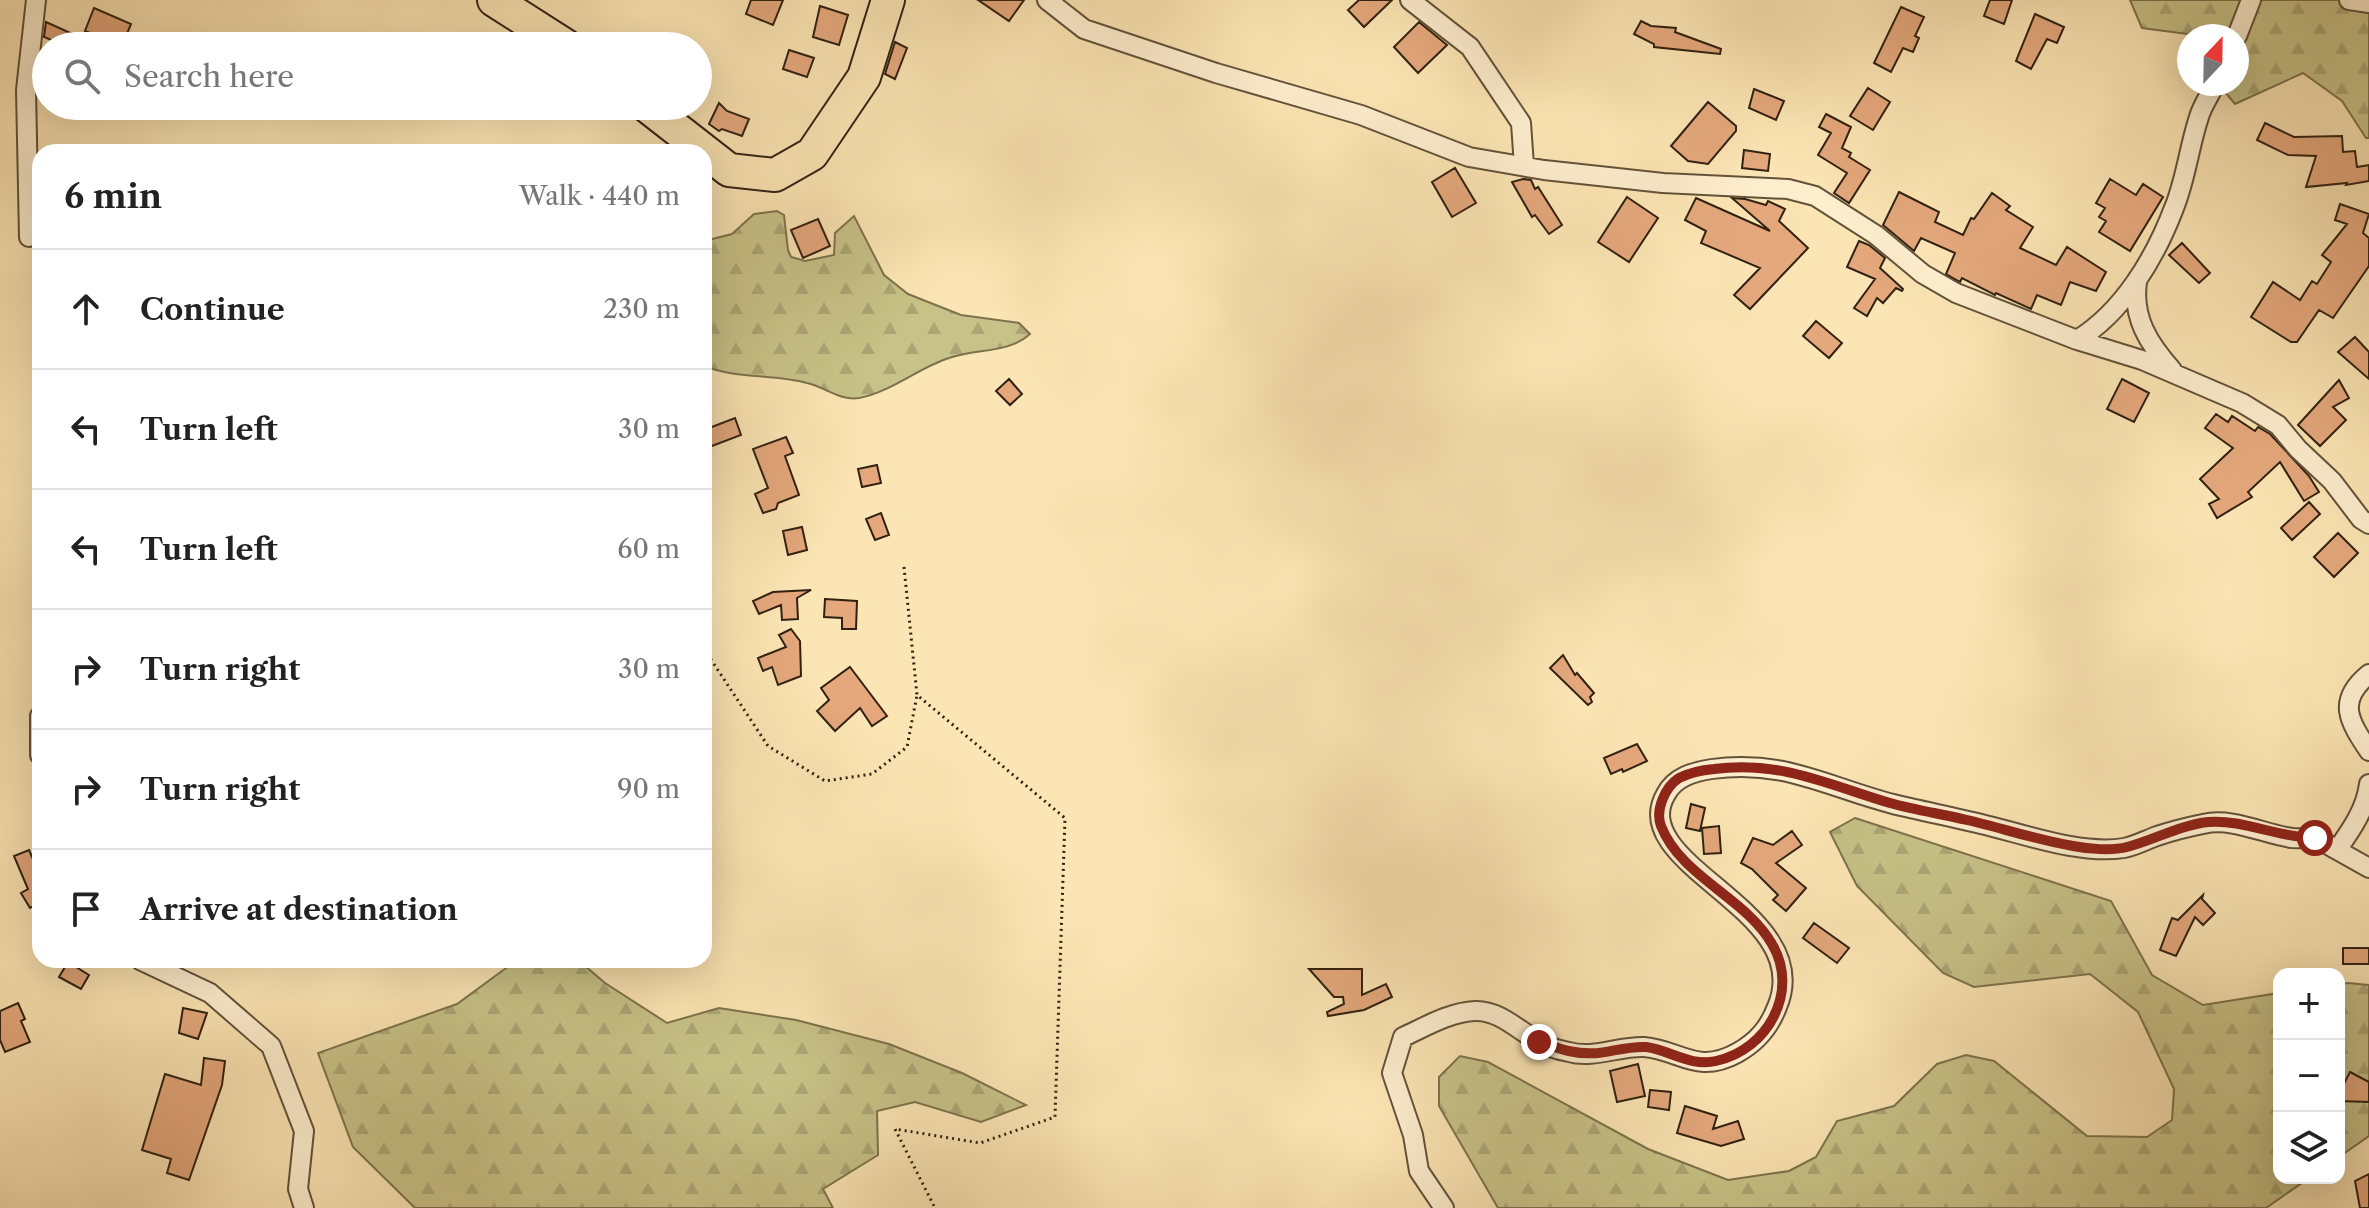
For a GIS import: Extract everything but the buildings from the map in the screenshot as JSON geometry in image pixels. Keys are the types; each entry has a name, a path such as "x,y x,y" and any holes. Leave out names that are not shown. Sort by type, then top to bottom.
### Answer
{"highway":[{"path":"494,0 544,32"},
{"path":"712,157 729,170 775,175 812,154 864,77 888,0"},
{"path":"665,120 696,144"}],"street":[{"path":"32,32 36,0"},
{"path":"1047,0 1084,29 1216,73 1361,115 1469,157 1663,183 1788,189 1815,196 1876,235 1923,274 1956,293 2077,340 2142,360 2242,403 2278,425 2332,481 2361,519 2369,524"},
{"path":"1410,0 1470,47 1521,123 1524,166"},
{"path":"2242,24 2251,0"},
{"path":"2349,0 2369,3"},
{"path":"29,237 26,90 32,36"},
{"path":"2077,340 2104,321 2129,293 2138,277 2174,208 2200,114 2209,96"},
{"path":"2138,277 2134,299 2138,318 2152,348 2176,375"},
{"path":"2369,674 2349,697 2347,711 2355,731 2369,751"},
{"path":"1444,1208 1419,1171 1413,1135 1392,1073 1403,1037 1449,1017 1476,1011 1503,1018 1539,1042 1572,1054 1647,1047 1689,1061 1716,1061 1737,1053 1763,1034 1775,1013 1784,992 1783,971 1774,947 1759,923 1698,874 1661,825 1660,806 1667,791 1678,779 1703,770 1731,766 1771,767 1815,777 1891,803 2075,847 2124,848 2168,832 2209,822 2250,827 2292,838 2315,838 2369,868"},
{"path":"2337,850 2354,825 2368,795 2369,784"},
{"path":"157,968 210,993 271,1046 304,1131 298,1189 304,1208"}],"path":[{"path":"712,661 768,746 825,781 872,774 907,747 917,695 904,567"},
{"path":"917,695 1065,818 1055,1117 980,1143 895,1129 935,1208"}],"green space":[{"path":"2130,0 2369,0 2369,138 2366,138 2342,101 2303,73 2235,104 2228,96 2249,96 2249,24 2177,24 2177,33 2142,28"},
{"path":"777,211 784,215 791,257 805,261 834,255 835,233 854,216 884,275 908,294 961,315 1019,323 1030,334 1002,348 949,358 882,391 859,398 839,396 794,380 712,368 712,239 732,234 754,214"},
{"path":"1855,818 2111,901 2152,975 2203,1005 2273,994 2273,1184 2300,1184 2266,1208 1498,1208 1439,1106 1439,1077 1460,1056 1488,1062 1648,1149 1728,1180 1789,1171 1816,1157 1837,1121 1894,1106 1937,1064 1966,1055 1994,1061 2087,1136 2147,1137 2172,1120 2174,1089 2138,1012 2090,974 1974,987 1943,973 1857,886 1830,832"},
{"path":"506,968 587,968 667,1023 719,1008 796,1020 889,1044 962,1073 1026,1105 981,1122 915,1102 877,1111 878,1155 823,1189 833,1208 415,1208 353,1147 318,1053 457,1004"},
{"path":"2345,983 2369,985 2369,1136 2345,1153 2345,1040"}],"route":[{"path":"1539,1042 1572,1054 1647,1047 1689,1061 1716,1061 1737,1053 1763,1034 1784,992 1783,971 1774,947 1759,923 1698,874 1661,825 1660,806 1667,791 1678,779 1703,770 1731,766 1771,767 1815,777 1891,803 2075,847 2124,848 2168,832 2209,822 2250,827 2292,838 2315,838"}]}
